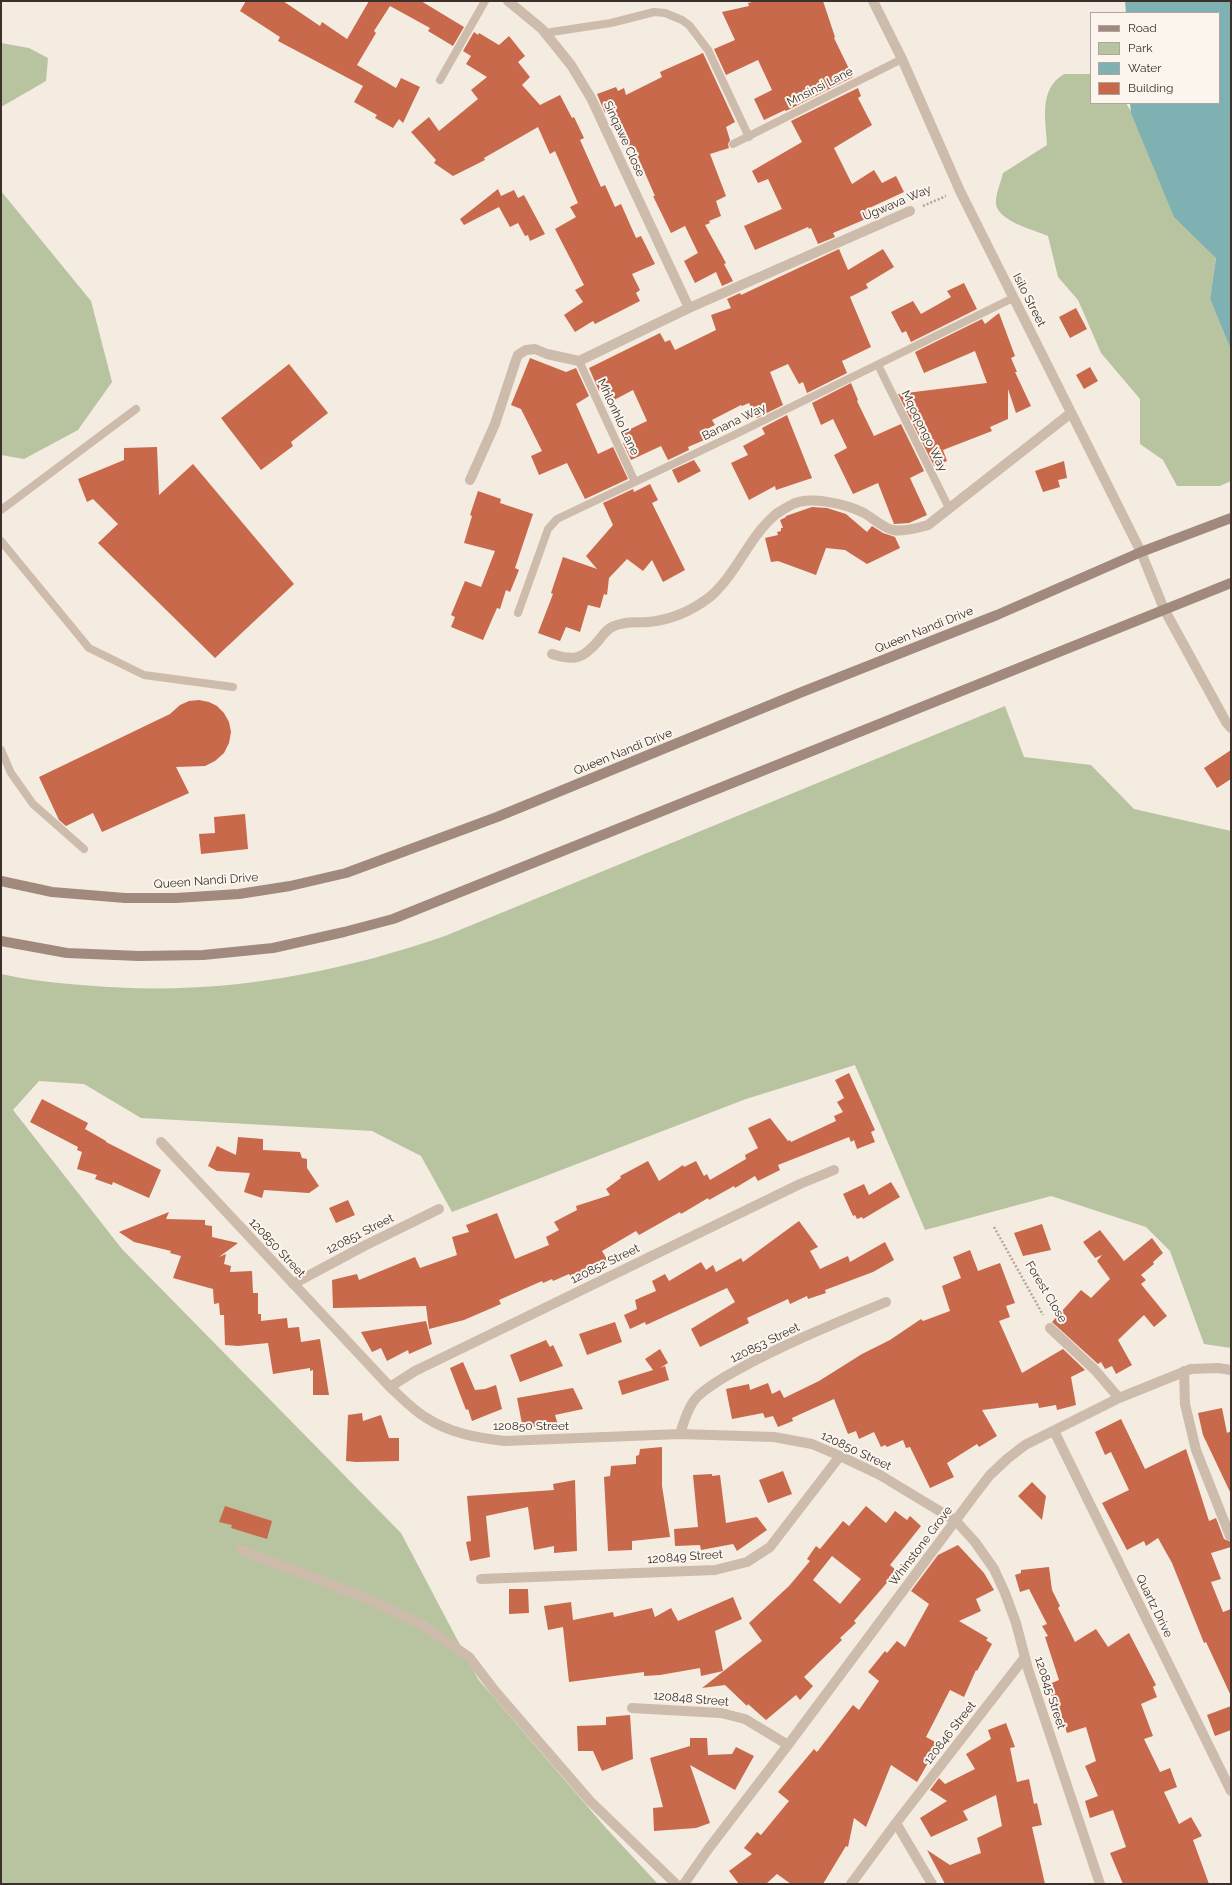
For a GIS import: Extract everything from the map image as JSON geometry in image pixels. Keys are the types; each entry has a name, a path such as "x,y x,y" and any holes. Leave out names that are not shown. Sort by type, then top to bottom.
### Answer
{"main road":[{"name":"Queen Nandi Drive","path":"1,882 52,892 125,898 176,898 239,894 290,886 346,873 497,817 802,692 997,615 1140,552 1231,518"},
{"path":"1,941 67,953 139,956 203,955 273,948 393,919 1231,583"}],"street":[{"name":"Sinqawe Close","path":"508,1 545,33 571,65 591,98 689,308"},
{"name":"Isilo Street","path":"873,1 902,59 960,191 1140,552 1164,609 1226,722 1231,728"},
{"name":"Ugwava Way","path":"689,308 910,211"},
{"path":"470,480 495,424 518,355 526,350 534,349 547,354 579,361 689,308"},
{"path":"552,654 563,658 580,656 589,652 605,632 614,626 626,622 671,619 688,611 711,596 723,584 775,515 793,504 819,500 863,513 892,530 913,529 928,524 1071,413"},
{"name":"120850 Street","path":"161,1142 390,1387 425,1417 452,1431 479,1438 505,1441 680,1434 774,1437 812,1444 840,1456 880,1475 956,1521"},
{"name":"120852 Street","path":"390,1387 415,1371 793,1188 834,1170"},
{"name":"120851 Street","path":"293,1284 366,1245 439,1209"},
{"name":"120853 Street","path":"680,1434 687,1413 697,1398 710,1386 779,1349 886,1302"},
{"name":"Forest Close","path":"1050,1328 1095,1370 1119,1398"},
{"name":"Whinstone Grove","path":"684,1884 709,1848 990,1475 1006,1459 1025,1445 1119,1398 1184,1371 1197,1367 1231,1370"},
{"path":"1184,1371 1185,1404 1196,1450 1230,1536"},
{"name":"Quartz Drive","path":"1054,1431 1231,1792"},
{"name":"120849 Street","path":"481,1579 715,1570 747,1562 770,1547 840,1456"},
{"name":"120845 Street","path":"956,1521 975,1542 994,1569 1016,1623 1025,1657 1100,1884"},
{"path":"241,1550 361,1596 423,1625 469,1657 495,1691 590,1801 676,1884"},
{"name":"120846 Street","path":"851,1884 896,1823 1025,1657"},
{"name":"120848 Street","path":"632,1708 721,1713 745,1719 788,1745"},
{"path":"896,1823 932,1884"}],"lane":[{"path":"440,80 485,1"},
{"path":"545,33 611,23 654,12 665,13 682,20 688,25 708,50 749,137"},
{"name":"Mnsinsi Lane","path":"733,144 902,59"},
{"name":"Banana Way","path":"518,613 548,529 553,523 564,515 878,365 1013,298"},
{"name":"Mhlonhlo Lane","path":"579,361 635,482"},
{"name":"Mqoqongo Way","path":"878,365 949,508"},
{"path":"1,510 136,409"},
{"path":"1,541 89,648 144,675 233,687"},
{"path":"1,750 11,773 33,804 84,849"}],"path":[{"name":"Ugwava Way","path":"910,211 960,191"},
{"name":"Forest Close","path":"994,1227 1050,1328"}],"green space":[{"path":"1,43 29,48 48,58 46,81 1,107"},
{"path":"1064,74 1090,74 1090,104 1127,104 1216,258 1210,299 1231,350 1231,481 1220,486 1177,486 1163,460 1140,444 1140,399 1101,353 1078,300 1058,277 1048,236 1010,220 998,210 996,197 1003,173 1047,145 1045,106 1050,88"},
{"path":"1,191 91,301 112,382 78,430 24,459 1,455"},
{"path":"1005,706 1024,757 1091,765 1134,809 1231,831 1231,1348 1204,1344 1170,1251 1146,1227 1051,1196 925,1230 855,1065 746,1099 452,1212 421,1156 372,1131 141,1118 84,1084 39,1081 13,1110 122,1249 401,1533 478,1679 606,1828 658,1884 1,1884 1,974 31,980 72,984 129,988 176,988 221,986 266,980 311,973 356,963 445,936"}],"water":[{"path":"1125,1 1231,1 1231,350 1210,299 1216,258 1174,217 1131,113 1130,104 1220,104 1220,12 1126,12"}],"building":[{"path":"246,1 283,1 320,26 322,22 347,39 369,1 421,1 464,27 453,46 428,31 430,28 390,6 374,31 376,33 357,65 396,88 401,78 420,87 403,123 399,119 393,128 375,118 377,115 354,102 363,86 278,41 280,37 240,11"},
{"path":"757,1 823,1 835,37 834,38 853,77 786,111 785,110 764,120 754,99 772,90 758,60 726,75 714,49 735,40 722,12 749,6 748,3"},
{"path":"474,32 478,35 479,33 499,45 509,36 525,56 518,62 530,77 522,85 540,105 560,95 572,118 574,117 584,138 580,140 601,187 605,185 615,207 621,204 636,238 641,236 655,264 632,274 640,290 636,293 640,301 595,324 593,321 575,332 564,315 583,302 575,290 584,285 555,229 576,217 570,207 578,203 555,151 550,154 538,127 484,158 485,160 453,176 434,163 436,160 411,132 429,117 439,131 478,99 471,90 487,77 466,64 471,56 463,51"},
{"path":"703,53 735,122 726,127 730,140 728,144 729,148 710,154 726,196 716,201 721,216 709,221 710,223 705,225 726,263 724,264 733,281 722,286 716,272 695,283 684,261 698,253 685,226 671,233 653,196 655,196 634,148 629,151 611,110 605,113 597,94 616,87 618,91 624,88 626,95 662,77 660,72"},
{"path":"858,88 861,96 858,98 872,125 834,148 852,184 874,170 882,183 896,176 904,192 865,210 868,218 833,233 835,237 818,244 811,228 809,229 808,227 755,250 744,226 782,209 768,179 758,183 752,171 802,142 791,121"},
{"path":"498,189 501,196 514,190 518,198 524,195 545,234 530,241 528,235 525,236 518,223 510,227 499,207 464,225 460,219"},
{"path":"839,249 848,270 883,249 894,267 866,284 868,288 850,297 871,347 842,361 847,373 807,393 803,382 799,384 788,364 770,372 783,405 757,418 749,403 742,406 741,405 712,420 715,425 705,430 709,438 688,447 689,450 668,460 661,446 631,460 623,443 626,442 622,433 647,421 633,390 614,400 608,387 599,391 589,368 660,333 665,342 670,340 675,350 716,330 711,315 731,308 727,299 740,293 741,295"},
{"path":"964,283 977,309 911,342 906,331 902,333 891,312 913,301 921,314 951,297 947,291"},
{"path":"1076,308 1087,329 1070,338 1059,317"},
{"path":"999,313 1015,356 1011,358 1017,372 1015,372 1031,406 1016,413 1008,389 1008,419 990,427 992,431 943,450 947,461 934,466 898,394 987,383 975,351 924,373 915,352 982,319 985,324"},
{"path":"530,358 566,372 576,368 589,396 576,404 598,454 613,447 628,479 585,499 567,463 539,475 531,456 542,451 521,409 511,405"},
{"path":"289,364 328,413 291,442 293,446 261,470 221,418"},
{"path":"1090,367 1098,381 1084,389 1076,375"},
{"path":"851,383 858,400 857,401 874,436 901,424 924,471 910,478 927,515 909,523 894,524 878,483 853,494 834,455 847,448 833,419 821,425 812,403"},
{"path":"787,415 812,478 776,490 775,486 749,500 731,463 748,455 743,446 765,434 762,428"},
{"path":"157,447 159,495 193,464 294,584 215,658 98,543 118,524 93,499 87,502 78,479 124,460 124,448"},
{"path":"694,460 701,471 678,483 672,470"},
{"path":"1064,461 1067,478 1058,480 1060,487 1043,492 1035,471"},
{"path":"650,484 658,500 652,503 685,570 663,582 652,560 643,571 627,559 609,578 607,595 604,594 600,608 588,605 580,632 566,627 560,641 538,633 553,594 551,593 563,557 597,569 586,556 613,525 603,503 633,489 634,492"},
{"path":"478,491 501,499 500,503 533,514 515,568 519,570 510,592 506,590 500,609 497,608 483,640 451,627 455,617 451,615 465,581 481,587 495,551 464,543 472,516 470,515"},
{"path":"812,507 827,508 846,514 867,532 872,526 883,533 895,537 900,548 867,564 845,550 826,548 816,575 778,561 771,562 765,538 778,535 777,532 781,531 781,528 783,528 780,520 786,516"},
{"path":"199,700 209,702 217,706 224,713 229,722 231,732 229,743 224,753 215,761 205,766 176,767 189,793 102,832 93,813 66,826 59,820 39,777 170,714 180,705 189,701"},
{"path":"1231,750 1231,779 1217,788 1204,768"},
{"path":"245,814 248,849 201,854 199,834 215,833 214,817"},
{"path":"849,1073 875,1130 871,1132 875,1142 857,1149 854,1140 851,1142 849,1137 778,1165 780,1170 758,1181 755,1176 735,1188 734,1186 709,1200 708,1198 681,1214 680,1212 639,1235 636,1231 602,1251 608,1261 571,1277 569,1274 553,1281 552,1279 543,1283 542,1281 499,1300 501,1304 464,1320 429,1329 426,1306 333,1308 332,1280 357,1274 359,1280 415,1257 420,1268 457,1255 452,1237 469,1232 466,1225 497,1213 515,1259 549,1245 546,1237 559,1230 554,1222 577,1210 576,1206 610,1195 606,1189 621,1178 620,1176 648,1161 659,1181 683,1165 684,1167 696,1161 704,1176 707,1174 710,1180 746,1159 745,1155 758,1148 748,1128 770,1118 788,1141 790,1140 791,1142 836,1121 834,1116 843,1112 837,1102 844,1098 835,1080"},
{"path":"42,1099 88,1123 85,1129 106,1142 161,1170 149,1198 113,1182 112,1185 95,1179 97,1175 77,1169 82,1152 77,1150 78,1147 30,1122"},
{"path":"238,1137 263,1139 263,1150 300,1152 302,1158 307,1159 307,1168 319,1186 309,1193 264,1190 262,1198 244,1192 250,1173 217,1171 208,1166 217,1146 236,1155"},
{"path":"891,1182 900,1197 863,1219 862,1217 857,1219 855,1215 853,1216 843,1194 864,1184 869,1195"},
{"path":"348,1200 355,1215 336,1223 329,1208"},
{"path":"169,1212 166,1219 205,1220 205,1225 212,1226 212,1237 238,1243 219,1257 226,1254 224,1264 231,1266 230,1272 252,1271 253,1293 258,1293 258,1314 261,1314 261,1321 287,1318 288,1328 299,1327 301,1342 320,1339 329,1395 313,1395 313,1370 310,1371 310,1368 273,1374 268,1343 238,1346 225,1345 224,1315 220,1315 219,1303 214,1304 213,1289 173,1278 181,1256 170,1253 171,1251 134,1242 119,1232"},
{"path":"799,1221 818,1247 810,1251 820,1269 848,1256 850,1262 885,1242 894,1260 873,1272 825,1290 826,1293 808,1299 807,1296 790,1304 788,1299 747,1318 749,1323 700,1347 691,1329 735,1302 727,1288 646,1325 645,1322 630,1329 624,1315 637,1309 635,1300 656,1291 652,1281 665,1274 669,1281 701,1262 706,1270 713,1265 716,1272 741,1258 743,1262"},
{"path":"1042,1224 1051,1250 1023,1256 1014,1233"},
{"path":"1100,1230 1124,1261 1152,1238 1163,1253 1153,1262 1154,1264 1141,1275 1146,1280 1141,1284 1167,1316 1154,1327 1144,1315 1118,1340 1132,1365 1116,1374 1112,1366 1105,1369 1101,1362 1098,1364 1052,1322 1081,1290 1091,1298 1110,1279 1097,1261 1102,1255 1095,1258 1083,1242"},
{"path":"970,1250 978,1271 1000,1263 1015,1303 1006,1306 1010,1317 999,1321 1022,1373 1063,1349 1085,1370 1071,1377 1076,1405 1057,1410 1056,1405 1039,1408 1038,1403 982,1410 997,1436 979,1447 977,1444 947,1463 954,1477 930,1488 910,1447 906,1448 903,1440 887,1447 885,1445 881,1447 874,1432 859,1439 856,1431 848,1434 834,1399 792,1418 793,1421 778,1427 773,1416 765,1418 763,1413 732,1419 726,1389 749,1384 750,1390 768,1383 772,1394 780,1390 784,1398 819,1381 862,1354 890,1340 921,1319 923,1321 950,1311 942,1286 961,1278 953,1257"},
{"path":"426,1321 432,1344 409,1354 408,1350 387,1361 381,1348 372,1352 361,1332"},
{"path":"615,1322 622,1342 587,1355 579,1334"},
{"path":"546,1340 550,1347 553,1345 563,1366 520,1382 510,1355"},
{"path":"660,1349 668,1363 660,1368 665,1366 669,1380 622,1395 618,1381 653,1370 645,1359"},
{"path":"463,1362 475,1390 485,1389 496,1385 502,1409 472,1421 468,1409 466,1410 450,1368"},
{"path":"573,1388 583,1409 555,1415 558,1425 540,1430 539,1426 523,1429 517,1398"},
{"path":"1222,1408 1227,1433 1231,1431 1231,1494 1203,1435 1198,1413"},
{"path":"362,1413 363,1421 381,1415 389,1438 399,1438 399,1461 346,1461 348,1415"},
{"path":"1121,1419 1145,1469 1186,1449 1209,1521 1216,1518 1224,1539 1231,1542 1231,1547 1211,1553 1221,1579 1211,1582 1223,1612 1231,1609 1231,1696 1206,1642 1204,1643 1172,1563 1158,1538 1146,1546 1144,1541 1127,1550 1102,1503 1129,1490 1111,1452 1105,1455 1095,1432"},
{"path":"662,1447 662,1486 670,1537 632,1541 632,1550 608,1551 604,1477 610,1476 611,1466 636,1464 636,1456 639,1455 640,1449"},
{"path":"783,1471 792,1494 768,1503 759,1480"},
{"path":"712,1474 712,1476 720,1475 726,1523 757,1517 767,1530 737,1551 733,1544 701,1550 700,1545 675,1546 674,1529 698,1527 693,1475"},
{"path":"575,1480 577,1551 554,1553 554,1546 534,1550 528,1507 486,1516 490,1557 470,1561 466,1542 471,1541 467,1496 554,1490 553,1484"},
{"path":"1032,1482 1046,1496 1042,1520 1018,1496"},
{"path":"225,1506 272,1521 267,1539 231,1528 232,1525 219,1522"},
{"path":"866,1506 886,1523 895,1511 907,1520 910,1516 921,1526 890,1565 897,1571 854,1621 856,1623 840,1638 842,1640 804,1677 813,1686 800,1700 796,1695 766,1720 748,1704 747,1706 725,1685 702,1688 762,1641 749,1623 789,1586 810,1561 807,1559 816,1546 820,1549 843,1521 849,1526","holes":["832,1556 861,1579 840,1604 813,1580"]},
{"path":"958,1545 984,1573 994,1590 976,1599 981,1611 959,1621 988,1638 986,1640 992,1644 977,1671 976,1670 964,1697 950,1690 926,1737 939,1744 917,1782 891,1765 866,1827 854,1818 848,1847 846,1846 823,1884 791,1884 777,1874 766,1884 739,1884 729,1871 752,1854 744,1848 757,1832 761,1835 789,1801 778,1792 814,1749 817,1752 853,1705 859,1710 879,1681 868,1672 885,1651 887,1653 897,1641 905,1647 929,1604 911,1591 938,1555"},
{"path":"1049,1567 1052,1590 1060,1606 1058,1608 1075,1642 1096,1629 1108,1647 1129,1633 1156,1685 1153,1687 1157,1697 1141,1704 1153,1736 1144,1739 1160,1772 1170,1768 1177,1787 1164,1792 1179,1824 1191,1817 1202,1836 1193,1840 1209,1884 1123,1884 1110,1853 1126,1847 1113,1810 1090,1818 1085,1801 1098,1796 1085,1766 1096,1761 1086,1727 1067,1733 1058,1705 1056,1706 1047,1685 1059,1680 1045,1637 1048,1636 1042,1626 1047,1624 1029,1589 1020,1592 1015,1575 1021,1573 1021,1570"},
{"path":"509,1589 528,1589 529,1613 509,1614"},
{"path":"733,1597 742,1619 715,1631 723,1671 701,1676 700,1668 660,1675 644,1676 644,1672 569,1682 563,1627 548,1630 544,1606 571,1602 573,1620 613,1612 614,1617 652,1608 655,1617 671,1608 678,1621"},
{"path":"1231,1706 1231,1730 1215,1736 1207,1715"},
{"path":"630,1715 633,1759 602,1771 593,1751 578,1751 577,1726 606,1725 606,1717"},
{"path":"1006,1723 1015,1747 1010,1748 1017,1782 1029,1779 1034,1804 1037,1803 1042,1825 1032,1827 1045,1884 945,1884 927,1850 950,1865 981,1853 977,1838 1002,1826 996,1795 963,1811 968,1820 931,1837 920,1818 947,1801 930,1790 939,1778 945,1784 975,1769 966,1754 991,1739 988,1730"},
{"path":"690,1738 707,1738 708,1755 732,1754 736,1747 754,1756 735,1790 690,1765 710,1823 696,1828 654,1831 653,1808 663,1807 650,1758 690,1746"}]}
